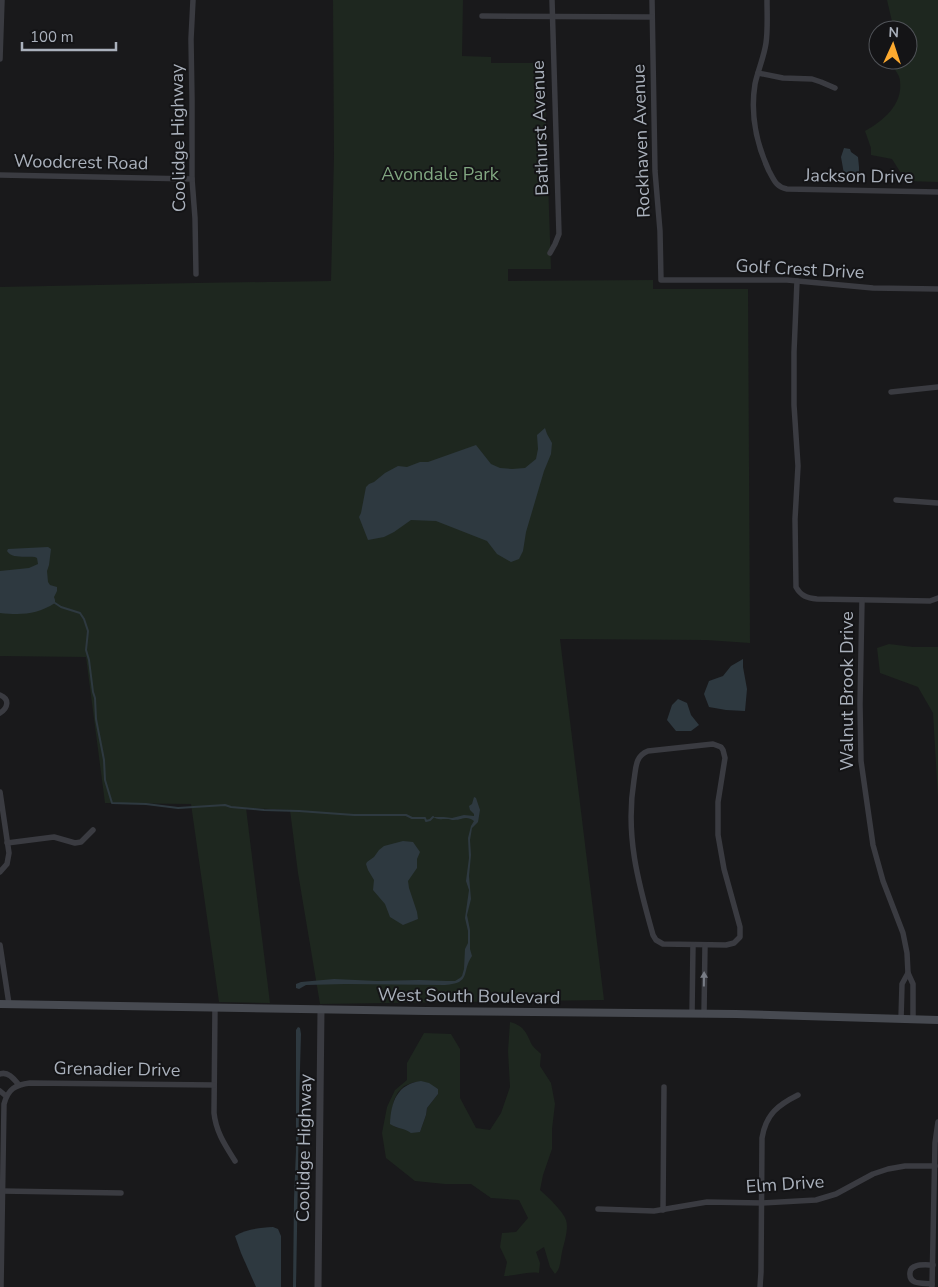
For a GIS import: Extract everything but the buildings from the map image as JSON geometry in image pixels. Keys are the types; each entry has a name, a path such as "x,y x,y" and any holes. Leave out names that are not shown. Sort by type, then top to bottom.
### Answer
{"main road":[{"name":"West South Boulevard","path":"0,1004 704,1014 938,1020"}],"street":[{"path":"0,59 2,0"},
{"name":"Coolidge Highway","path":"193,0 191,26 192,179 196,274"},
{"name":"Bathurst Avenue","path":"550,253 558,234 552,0"},
{"name":"Rockhaven Avenue","path":"652,0 655,171 660,230 661,280"},
{"path":"767,0 766,41 758,73 783,78 812,79 835,88"},
{"path":"482,16 652,17"},
{"name":"Jackson Drive","path":"758,73 753,106 756,134 767,167 780,187 787,190 938,192"},
{"name":"Woodcrest Road","path":"0,175 192,179"},
{"name":"Golf Crest Drive","path":"661,280 797,281 873,288 938,290"},
{"name":"Walnut Brook Drive","path":"797,281 794,352 794,405 798,466 795,525 796,588 802,595 811,598 862,600 860,728 862,777 873,845 883,881 908,953 908,973 913,984 912,1019"},
{"path":"891,392 938,387"},
{"path":"896,500 938,503"},
{"path":"862,600 930,601 938,598"},
{"path":"0,695 5,697 7,703 6,709 0,714"},
{"path":"712,744 721,747 726,758 718,802 718,835 721,858 741,931 739,939 731,944 705,945 663,944 656,940 653,935 640,889 633,854 632,798 637,762 644,752 712,744"},
{"path":"0,792 8,858 7,864 0,872"},
{"path":"7,843 54,837 75,843 81,842 93,830"},
{"path":"692,1014 694,945"},
{"path":"704,1014 705,945"},
{"path":"0,946 9,1004"},
{"name":"Walnut Brook Drive","path":"901,1019 902,984 908,973"},
{"path":"901,996 913,996"},
{"path":"215,1007 215,1125 234,1161"},
{"name":"Coolidge Highway","path":"318,1287 321,1009"},
{"name":"Grenadier Drive","path":"0,1074 7,1074 19,1084 214,1085"},
{"path":"0,1287 4,1104 6,1096 19,1084"},
{"path":"663,1210 664,1086"},
{"path":"0,1091 6,1096"},
{"path":"760,1287 762,1138 769,1118 778,1107 798,1095"},
{"path":"933,1265 912,1268 910,1273 911,1279 915,1282 932,1285 936,1216 936,1136 938,1122"},
{"name":"Elm Drive","path":"598,1209 637,1211 663,1210 707,1202 810,1201 836,1194 888,1168 935,1166"},
{"path":"2,1191 121,1193"}],"green space":[{"name":"Avondale Park","path":"333,0 463,0 462,56 491,57 491,63 544,63 551,269 508,269 508,281 653,280 653,289 748,289 750,643 706,640 560,639 604,1000 320,1004 298,873 290,810 246,808 270,1003 219,1002 191,804 105,803 86,657 0,656 0,287 331,281 334,156"},
{"path":"887,0 938,0 938,182 906,181 892,159 871,155 871,148 865,131 885,117 895,105 900,90 899,76 895,70 918,70 918,20 892,20"},
{"path":"889,644 913,647 938,647 938,798 933,713 918,687 880,673 877,648"},
{"path":"510,1022 524,1030 532,1045 541,1054 540,1066 551,1083 555,1104 552,1149 540,1190 558,1208 567,1224 560,1264 555,1274 550,1267 544,1247 536,1252 540,1263 539,1273 504,1276 507,1262 500,1247 502,1233 516,1232 528,1218 519,1200 491,1198 471,1184 415,1181 386,1158 382,1133 387,1107 395,1090 407,1080 407,1063 424,1033 451,1034 460,1049 460,1098 476,1128 490,1130 501,1113 510,1087 508,1051","holes":["414,1082 438,1089 438,1094 427,1108 420,1132 395,1127 391,1118 394,1100 404,1086"]}],"shaded area":[{"path":"844,148 850,149 858,157 859,176 855,178 844,174 841,157"},
{"path":"545,428 552,443 551,454 544,471 526,532 523,551 519,559 511,562 497,554 487,541 436,521 411,520 384,537 368,540 359,517 366,487 385,473 398,466 407,467 420,462 428,462 476,445 491,464 500,468 525,468 536,459 538,449 537,435"},
{"path":"48,547 51,549 47,571 48,582 50,585 57,587 54,597 55,603 41,610 28,613 0,613 0,571 29,568 38,564 35,557 12,555 7,551 8,549"},
{"path":"743,659 747,689 745,711 709,707 704,694 709,681 723,676 731,666"},
{"path":"678,699 687,703 691,715 699,725 691,731 676,731 667,720 672,705"},
{"path":"474,797 480,810 478,822 472,828 470,840 469,876 471,899 467,915 472,956 463,979 453,984 445,985 345,984 306,985 299,989 296,988 296,984 301,982 334,979 455,981 462,976 465,949 468,943 465,918 469,890 466,881 469,858 468,838 474,821 467,818 452,820 433,817 474,816 469,806 472,804"},
{"path":"403,841 413,842 420,852 417,859 417,868 408,881 418,919 403,925 390,917 385,904 373,890 374,880 366,864 384,846"},
{"path":"298,1027 301,1034 296,1287 293,1287 296,1030"},
{"path":"421,1081 429,1083 438,1089 438,1094 427,1108 420,1132 411,1133 390,1124 392,1108 397,1095 406,1086"},
{"path":"273,1227 278,1229 281,1236 281,1287 256,1287 235,1236 249,1230"}],"waterway":[{"path":"55,603 80,613 88,631 86,650 95,698 96,719 104,760 105,780 112,803 146,804 178,808 225,805 264,810 354,815 406,815 412,818 425,818 426,821 433,817"}]}
